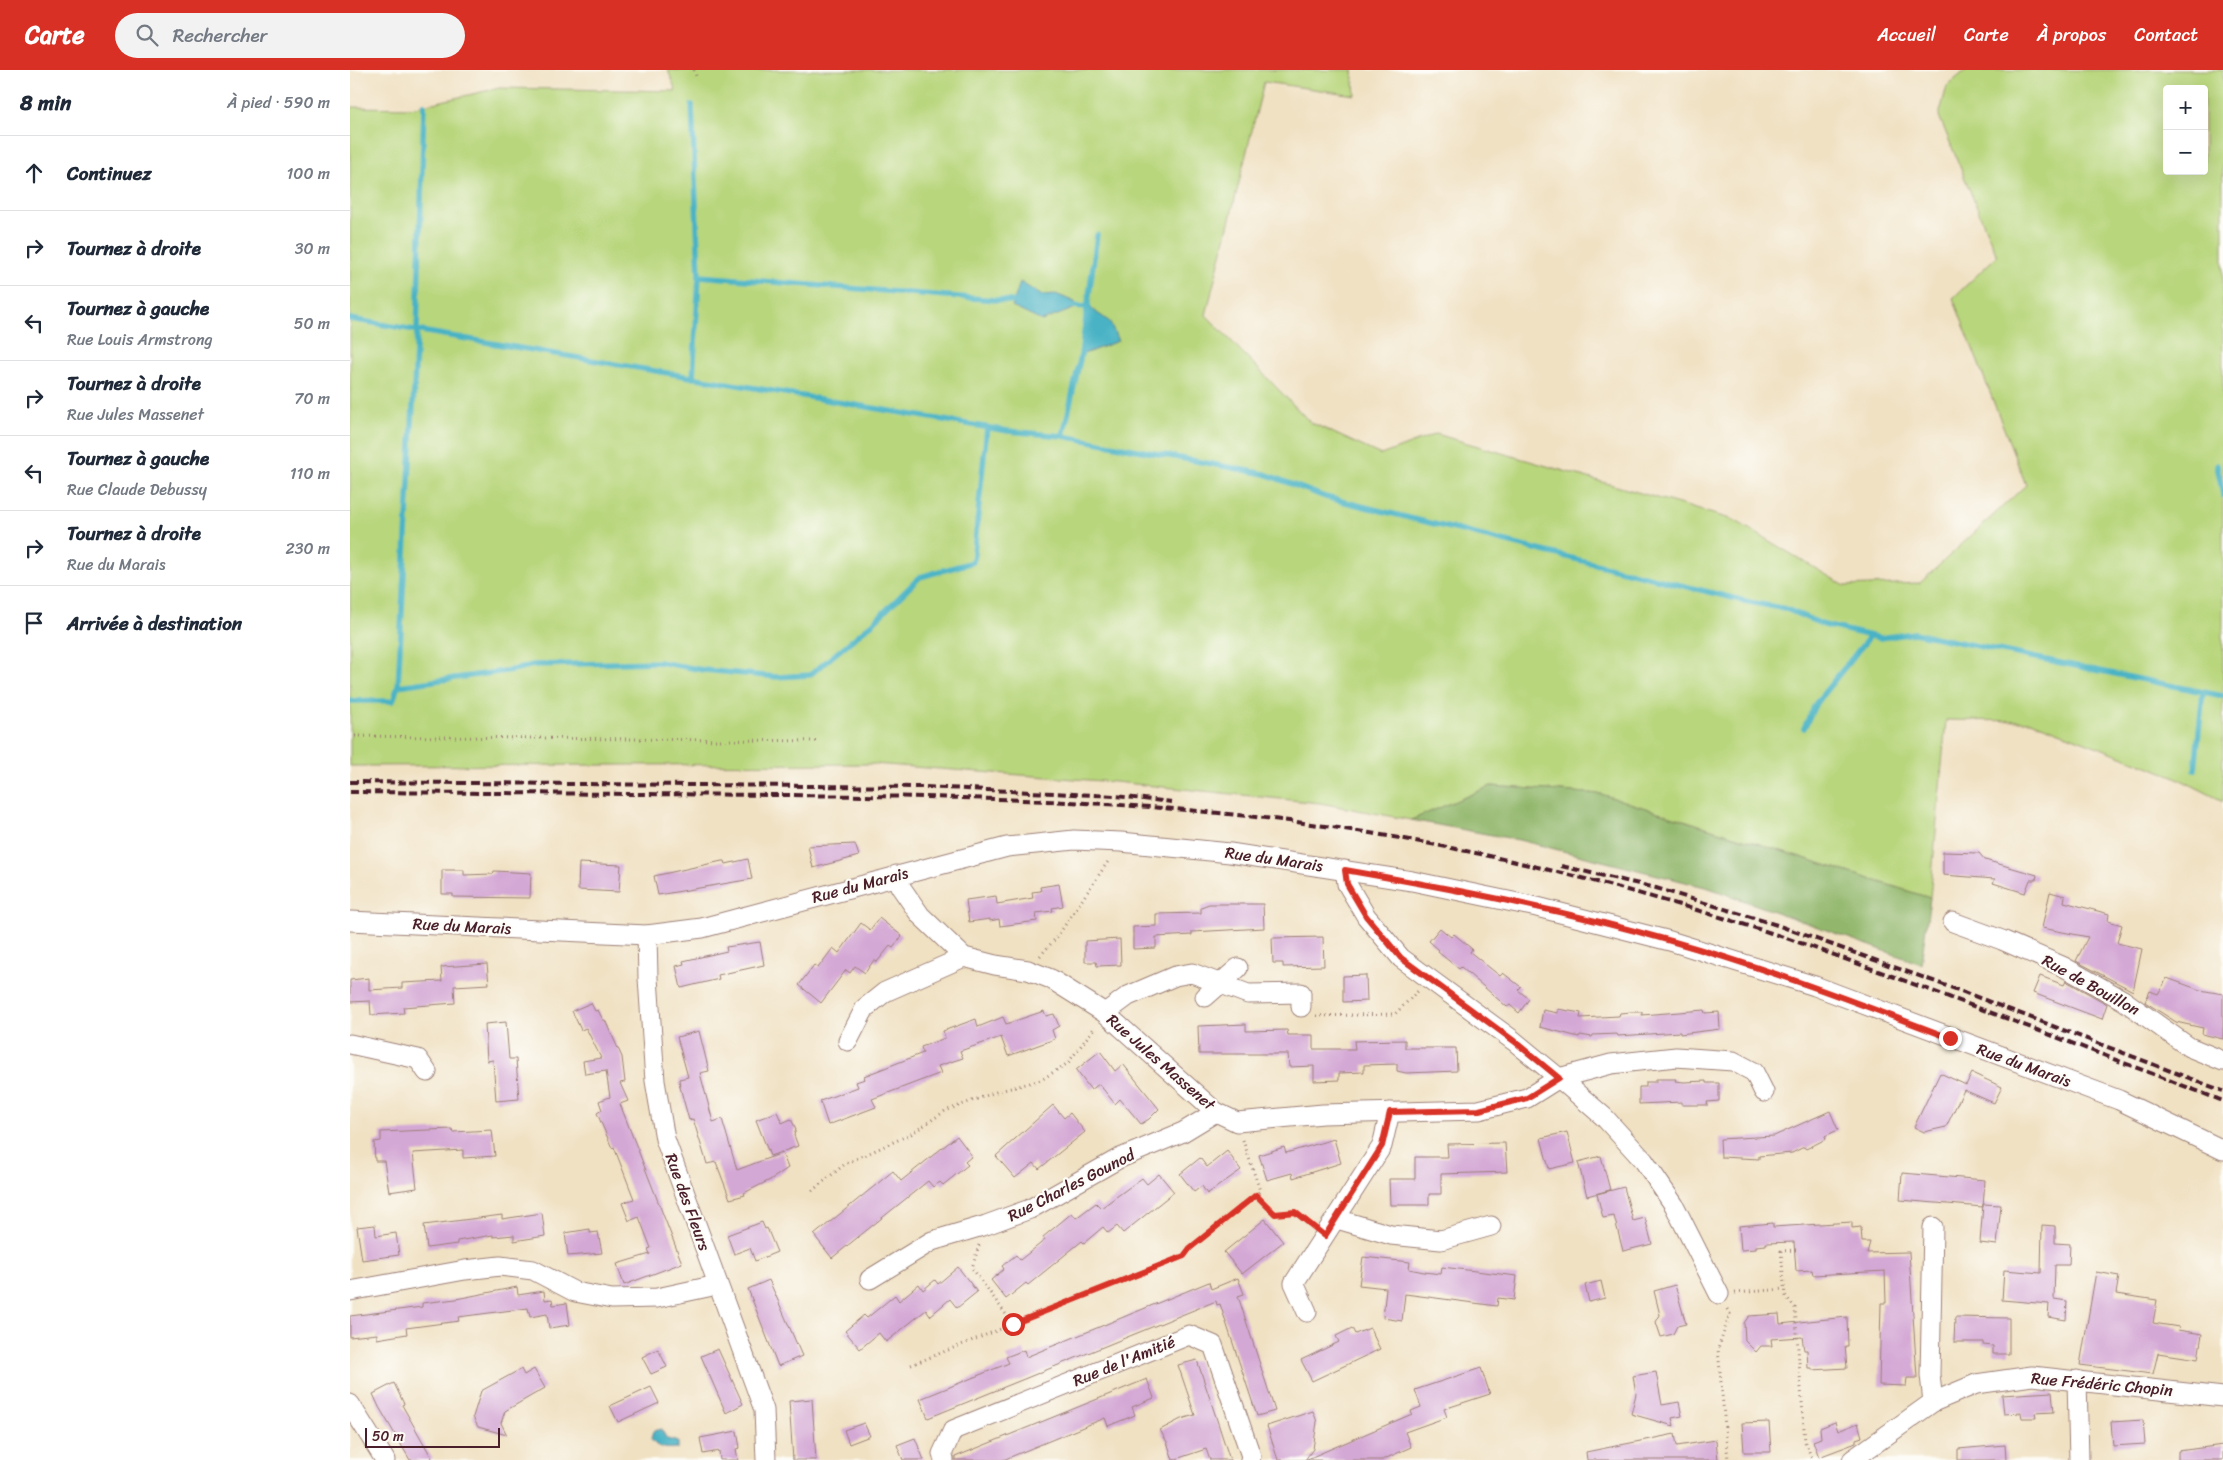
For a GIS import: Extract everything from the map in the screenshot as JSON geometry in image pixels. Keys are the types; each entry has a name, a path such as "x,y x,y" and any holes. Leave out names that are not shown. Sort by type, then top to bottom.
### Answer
{"street":[{"name":"Rue du Marais","path":"350,921 647,935 702,928 1007,847 1074,840 1121,842 1230,852 1345,870 1537,907 1670,941 1806,983 2119,1100 2223,1150"},
{"path":"1345,870 1347,884 1366,916 1401,958 1431,978 1514,1041 1559,1078 1604,1117 1644,1161 1674,1205 1718,1294"},
{"name":"Rue Jules Massenet","path":"896,875 900,886 920,915 964,957 995,965 1028,970 1051,980 1105,1013 1216,1112 1237,1122"},
{"name":"Rue de Bouillon","path":"1953,922 2002,940 2064,967 2123,1000 2190,1047 2223,1061"},
{"name":"Rue des Fleurs","path":"647,935 655,1080 665,1139 764,1410 766,1460"},
{"path":"848,1041 866,1008 885,992 964,957"},
{"path":"1205,997 1238,968"},
{"path":"1105,1013 1128,996 1175,976 1192,973 1248,994 1301,993 1301,1007"},
{"path":"350,1044 418,1060 427,1072"},
{"path":"1237,1122 1323,1114 1479,1110 1527,1098 1559,1078 1611,1064 1676,1057 1733,1061 1754,1072 1764,1092"},
{"name":"Rue Charles Gounod","path":"870,1279 932,1241 986,1226 1030,1209 1118,1159 1183,1132 1216,1112"},
{"path":"1307,1312 1294,1284 1382,1146 1390,1112"},
{"path":"1337,1219 1391,1235 1441,1240 1491,1226"},
{"path":"1933,1402 1930,1375 1934,1227"},
{"path":"350,1291 465,1270 500,1266 533,1270 576,1292 612,1299 657,1298 718,1285"},
{"name":"Rue de l'Amitié","path":"944,1460 942,1454 953,1430 1189,1335 1212,1344 1251,1456 1250,1460"},
{"name":"Rue Frédéric Chopin","path":"1852,1460 1933,1402 1976,1384 2032,1376 2223,1397"},
{"path":"2077,1380 2079,1460"},
{"path":"350,1404 385,1460"}],"path":[{"path":"694,70 697,79"},
{"path":"350,736 820,741"},
{"path":"1028,970 1057,937 1121,842"},
{"path":"1301,1007 1314,1016 1395,1014 1431,978"},
{"path":"812,1191 845,1164 911,1134 945,1111 996,1092 1041,1080 1068,1063 1105,1013"},
{"path":"911,1365 1184,1256 1190,1248 1260,1191 1237,1122"},
{"path":"1256,1195 1275,1214 1295,1212 1325,1236"},
{"path":"986,1226 972,1268 1013,1324"},
{"path":"1796,1250 1782,1251 1784,1289 1785,1294 1795,1308 1805,1442 1813,1460"},
{"path":"1728,1460 1718,1349 1730,1314 1718,1294 1784,1289"}],"green space":[{"path":"668,70 1353,70 1355,95 1264,82 1206,315 1310,422 1381,455 1436,434 1734,520 1845,586 1920,583 2026,485 1953,298 1997,256 1939,116 1947,86 1966,70 2223,70 2223,801 2173,776 2031,721 1946,720 1930,898 1601,794 1491,786 1411,820 1320,803 1115,782 873,764 350,766 350,107 411,108 499,88 676,91"},
{"path":"1491,786 1601,794 1930,898 1921,964 1709,888 1519,840 1411,820"}],"water":[{"path":"1020,282 1041,295 1056,294 1075,302 1076,308 1042,321 1012,307"},
{"path":"1089,307 1110,322 1118,341 1081,355"},
{"path":"661,1429 667,1439 678,1442 678,1448 662,1448 653,1442 651,1439 653,1431"}],"building":[{"path":"855,844 859,856 813,868 808,846"},
{"path":"1943,852 1979,853 1985,860 2037,875 2036,880 2030,880 2025,893 1993,883 1995,879 1943,875"},
{"path":"748,859 752,879 658,895 654,876 722,861 725,861 726,864"},
{"path":"579,863 621,865 619,892 578,890"},
{"path":"442,870 464,870 464,875 493,874 494,871 531,873 530,898 453,897 453,894 442,894"},
{"path":"1059,884 1063,906 1052,908 1053,911 1036,913 1037,921 1000,926 999,919 969,922 966,900 996,896 997,904 1033,898 1032,892 1041,891 1040,887"},
{"path":"2050,892 2065,896 2064,902 2109,914 2108,921 2122,925 2117,943 2142,949 2133,991 2076,961 2088,937 2042,928"},
{"path":"1209,904 1263,904 1264,928 1192,932 1192,935 1156,937 1156,948 1133,949 1133,927 1156,926 1156,914 1201,913 1201,907"},
{"path":"879,918 902,936 893,948 890,946 877,962 874,960 865,973 855,966 850,973 846,970 821,1003 799,985 814,965 818,968 833,948 839,953 861,923 870,930"},
{"path":"1440,928 1451,937 1454,934 1472,949 1470,952 1500,976 1503,973 1521,987 1518,990 1529,999 1519,1013 1510,1005 1507,1007 1461,967 1459,969 1438,952 1439,950 1429,941"},
{"path":"1323,937 1324,966 1283,967 1283,963 1273,963 1272,938"},
{"path":"1120,939 1121,965 1097,966 1096,962 1085,962 1085,941"},
{"path":"760,942 764,965 718,975 719,979 681,988 676,966 684,964 683,961 727,951 726,947"},
{"path":"487,964 489,984 454,986 455,1003 403,1007 404,1013 371,1015 370,1001 350,1002 350,980 369,978 369,990 402,988 402,983 442,981 441,967"},
{"path":"1366,975 1367,1001 1343,1002 1343,976"},
{"path":"2040,976 2064,985 2066,981 2107,1004 2102,1019 2033,993"},
{"path":"2167,978 2200,990 2223,994 2223,1039 2202,1034 2203,1028 2176,1022 2145,1002 2150,991 2158,994"},
{"path":"591,1003 595,1011 598,1010 603,1020 605,1020 622,1057 625,1082 620,1083 628,1101 620,1104 682,1263 624,1285 617,1264 650,1254 648,1249 651,1248 639,1217 629,1221 622,1203 634,1199 614,1147 612,1148 597,1113 602,1110 599,1101 610,1097 606,1071 585,1074 583,1061 601,1058 586,1028 581,1030 572,1011"},
{"path":"1558,1009 1581,1013 1580,1018 1619,1016 1620,1013 1631,1012 1642,1012 1642,1015 1704,1010 1705,1013 1719,1012 1720,1029 1680,1034 1680,1032 1618,1036 1617,1034 1593,1035 1592,1037 1580,1035 1579,1037 1540,1027 1543,1010 1558,1013"},
{"path":"1044,1011 1046,1016 1054,1014 1059,1026 1052,1030 1055,1039 1008,1056 1001,1037 960,1051 963,1058 938,1066 941,1073 872,1099 876,1107 828,1125 820,1101 858,1087 856,1082 865,1079 864,1076 923,1053 921,1047 945,1038 943,1031 976,1019 978,1027 1003,1017 1006,1024"},
{"path":"506,1022 509,1059 516,1059 519,1099 496,1101 493,1060 487,1061 485,1024"},
{"path":"1246,1024 1246,1031 1287,1030 1288,1035 1313,1035 1313,1049 1355,1049 1354,1041 1405,1040 1405,1048 1456,1048 1457,1071 1406,1073 1397,1071 1397,1064 1364,1065 1364,1072 1339,1073 1339,1080 1314,1081 1314,1066 1289,1067 1288,1054 1199,1054 1198,1026"},
{"path":"699,1031 709,1071 700,1073 713,1122 722,1119 737,1170 782,1153 788,1168 770,1180 744,1193 745,1195 730,1199 716,1162 707,1164 693,1119 689,1120 680,1087 679,1079 688,1077 677,1037"},
{"path":"1100,1051 1115,1071 1123,1064 1159,1109 1149,1119 1141,1124 1120,1099 1115,1104 1099,1084 1091,1090 1076,1070"},
{"path":"1940,1073 1966,1085 1972,1073 2002,1087 1994,1103 1964,1090 1946,1127 1924,1132 1914,1127"},
{"path":"1656,1079 1719,1083 1719,1101 1707,1102 1708,1105 1682,1105 1682,1102 1639,1104 1639,1087 1646,1087 1646,1082 1656,1082"},
{"path":"1053,1105 1064,1118 1070,1113 1085,1132 1039,1169 1034,1163 1015,1178 996,1156"},
{"path":"1830,1111 1838,1130 1825,1136 1826,1139 1806,1149 1804,1147 1792,1153 1759,1156 1759,1159 1721,1157 1720,1139 1774,1136"},
{"path":"777,1112 782,1123 791,1119 796,1129 794,1135 798,1146 770,1156 756,1120"},
{"path":"452,1129 453,1132 492,1130 495,1156 463,1158 463,1150 413,1153 417,1188 389,1192 384,1161 375,1161 374,1142 381,1141 381,1132"},
{"path":"1567,1132 1575,1163 1549,1169 1541,1138"},
{"path":"957,1136 972,1156 965,1162 968,1165 943,1185 940,1182 933,1187 928,1181 832,1258 814,1235 893,1171 901,1181"},
{"path":"1334,1139 1341,1163 1293,1178 1292,1173 1267,1180 1259,1155 1284,1147 1286,1153"},
{"path":"1505,1143 1507,1172 1441,1174 1441,1194 1429,1194 1429,1205 1390,1205 1389,1179 1415,1179 1415,1157 1448,1157 1447,1144"},
{"path":"1227,1151 1241,1170 1207,1194 1202,1186 1194,1192 1180,1174 1200,1158 1207,1167"},
{"path":"1601,1156 1610,1190 1587,1196 1578,1162"},
{"path":"1902,1173 1985,1180 1983,1207 1900,1200"},
{"path":"1159,1174 1174,1192 1123,1233 1117,1226 1108,1233 1103,1227 1084,1243 1082,1241 1028,1285 1026,1283 1006,1299 991,1280 1004,1269 1002,1266 1016,1255 1020,1260 1045,1240 1043,1237 1072,1213 1076,1218 1096,1203 1101,1208 1142,1178 1147,1184"},
{"path":"1624,1187 1633,1221 1645,1218 1652,1244 1623,1251 1614,1216 1603,1218 1597,1194"},
{"path":"1983,1204 2001,1205 1997,1245 1980,1243"},
{"path":"542,1213 545,1236 514,1241 514,1235 493,1237 493,1235 457,1241 457,1244 427,1248 424,1225 502,1215 502,1219"},
{"path":"1265,1219 1283,1242 1242,1274 1224,1252"},
{"path":"762,1222 765,1229 767,1228 777,1252 755,1261 750,1248 734,1254 727,1235"},
{"path":"1852,1222 1852,1228 1861,1227 1862,1242 1870,1242 1867,1253 1909,1252 1917,1378 1907,1378 1906,1386 1879,1385 1881,1303 1886,1303 1885,1271 1813,1275 1812,1270 1796,1271 1794,1242 1766,1243 1766,1245 1756,1246 1756,1249 1741,1250 1739,1226 1773,1223 1773,1227"},
{"path":"375,1225 376,1236 396,1233 399,1255 362,1260 357,1227"},
{"path":"2042,1225 2055,1226 2055,1243 2070,1244 2069,1265 2055,1265 2054,1299 2067,1301 2066,1320 2048,1317 2049,1304 2002,1300 2004,1270 2041,1273"},
{"path":"590,1229 590,1233 598,1232 602,1253 568,1256 565,1233"},
{"path":"1363,1257 1410,1262 1409,1269 1424,1272 1441,1274 1442,1267 1517,1276 1514,1300 1498,1298 1497,1306 1405,1294 1402,1321 1383,1318 1386,1288 1359,1285"},
{"path":"958,1267 977,1292 957,1308 950,1299 930,1316 926,1310 886,1342 879,1333 860,1349 845,1331 864,1315 867,1318 895,1295 899,1301 919,1284 923,1290 935,1280 938,1284"},
{"path":"2096,1272 2119,1276 2116,1294 2157,1300 2153,1323 2179,1327 2178,1330 2202,1334 2198,1359 2158,1353 2153,1374 2080,1365"},
{"path":"1238,1278 1244,1294 1238,1296 1275,1411 1257,1416 1220,1304 1217,1305 1216,1301 928,1418 920,1399 1009,1363 1006,1357 1024,1350 1026,1357 1209,1282 1211,1289"},
{"path":"769,1280 802,1356 778,1366 748,1289"},
{"path":"1601,1281 1605,1298 1589,1302 1585,1285"},
{"path":"1675,1285 1686,1324 1677,1326 1673,1334 1661,1337 1656,1322 1660,1315 1654,1291"},
{"path":"517,1287 518,1295 544,1291 545,1300 552,1299 553,1305 567,1303 570,1325 549,1328 547,1314 530,1317 528,1308 458,1317 459,1321 406,1328 407,1334 377,1339 377,1334 350,1337 350,1316 422,1307 422,1303 456,1299"},
{"path":"1779,1314 1780,1324 1847,1317 1848,1346 1845,1346 1847,1368 1812,1370 1812,1368 1808,1368 1807,1350 1804,1350 1802,1337 1771,1339 1772,1346 1761,1346 1756,1352 1745,1341 1744,1323 1749,1316"},
{"path":"1955,1317 2009,1318 2009,1354 1993,1354 1993,1346 1983,1345 1983,1342 1954,1342"},
{"path":"1352,1328 1355,1334 1370,1328 1380,1349 1312,1381 1301,1360 1339,1342 1336,1336"},
{"path":"658,1349 667,1367 651,1374 642,1357"},
{"path":"718,1349 743,1404 726,1413 701,1356"},
{"path":"1197,1360 1230,1460 1210,1460 1206,1449 1173,1460 1167,1442 1160,1430 1181,1419 1195,1415 1178,1365"},
{"path":"1481,1368 1490,1394 1444,1409 1447,1417 1405,1432 1411,1447 1382,1460 1305,1460 1412,1414 1411,1411 1421,1407 1415,1390"},
{"path":"521,1369 524,1375 534,1369 545,1388 505,1411 501,1423 507,1435 478,1427 473,1417 481,1391"},
{"path":"1656,1372 1662,1405 1679,1402 1682,1416 1672,1418 1674,1426 1631,1414 1636,1394 1633,1376"},
{"path":"1147,1379 1154,1398 1132,1407 1135,1415 1108,1426 1105,1418 1003,1460 955,1460 955,1457"},
{"path":"394,1383 404,1404 402,1405 433,1460 410,1460 379,1407 373,1394"},
{"path":"651,1387 659,1403 618,1422 610,1406"},
{"path":"2052,1392 2054,1412 2035,1413 2036,1418 2022,1418 2021,1413 2004,1414 2002,1395"},
{"path":"812,1399 816,1460 793,1460 789,1401"},
{"path":"1313,1411 1317,1422 1313,1449 1305,1460 1278,1460 1267,1426"},
{"path":"2143,1420 2145,1444 2113,1446 2111,1422"},
{"path":"1769,1422 1771,1452 1744,1452 1742,1423"},
{"path":"1835,1422 1838,1431 1858,1423 1862,1437 1856,1439 1856,1443 1819,1457 1813,1441 1821,1438 1820,1428"},
{"path":"864,1423 870,1436 849,1444 844,1430"},
{"path":"737,1431 740,1448 736,1449 738,1460 720,1460 719,1451 703,1454 700,1438"},
{"path":"1675,1434 1677,1446 1716,1440 1718,1460 1587,1460 1586,1452"},
{"path":"915,1438 924,1460 903,1460 897,1445"},
{"path":"2005,1445 2006,1460 1958,1460 1958,1449"},
{"path":"2223,1445 2223,1460 2178,1460 2178,1451"}],"waterway":[{"path":"398,686 417,331 424,105"},
{"path":"692,105 699,276 693,378"},
{"path":"1063,436 1081,355 1097,235"},
{"path":"699,276 1021,302"},
{"path":"1070,306 1089,307"},
{"path":"350,319 1008,431 1063,436 1265,474 1325,497 1749,602 1786,609 1824,625 1880,638 1914,633 2223,696"},
{"path":"350,701 393,701 398,686 513,670 533,665 659,662 703,670 777,677 810,675 874,622 920,577 973,562 987,427"},
{"path":"2217,465 2223,495"},
{"path":"1804,728 1816,703 1870,636"},
{"path":"2195,770 2203,692"}],"railway":[{"path":"350,782 924,787 1115,796 1172,802"},
{"path":"350,792 784,795 997,799 1139,806 1210,812 1351,830 1457,849 1563,873 1668,901 1786,938 1889,975 2223,1101"},
{"path":"1561,866 1656,888 1777,925 1961,991 2223,1091"}],"route":[{"path":"1013,1324 1184,1256 1190,1248 1256,1195 1275,1214 1295,1212 1325,1236 1382,1146 1390,1112 1479,1110 1527,1098 1559,1078 1514,1041 1431,978 1401,958 1366,916 1347,884 1345,870 1412,881 1537,907 1670,941 1815,986 1950,1038"}]}
